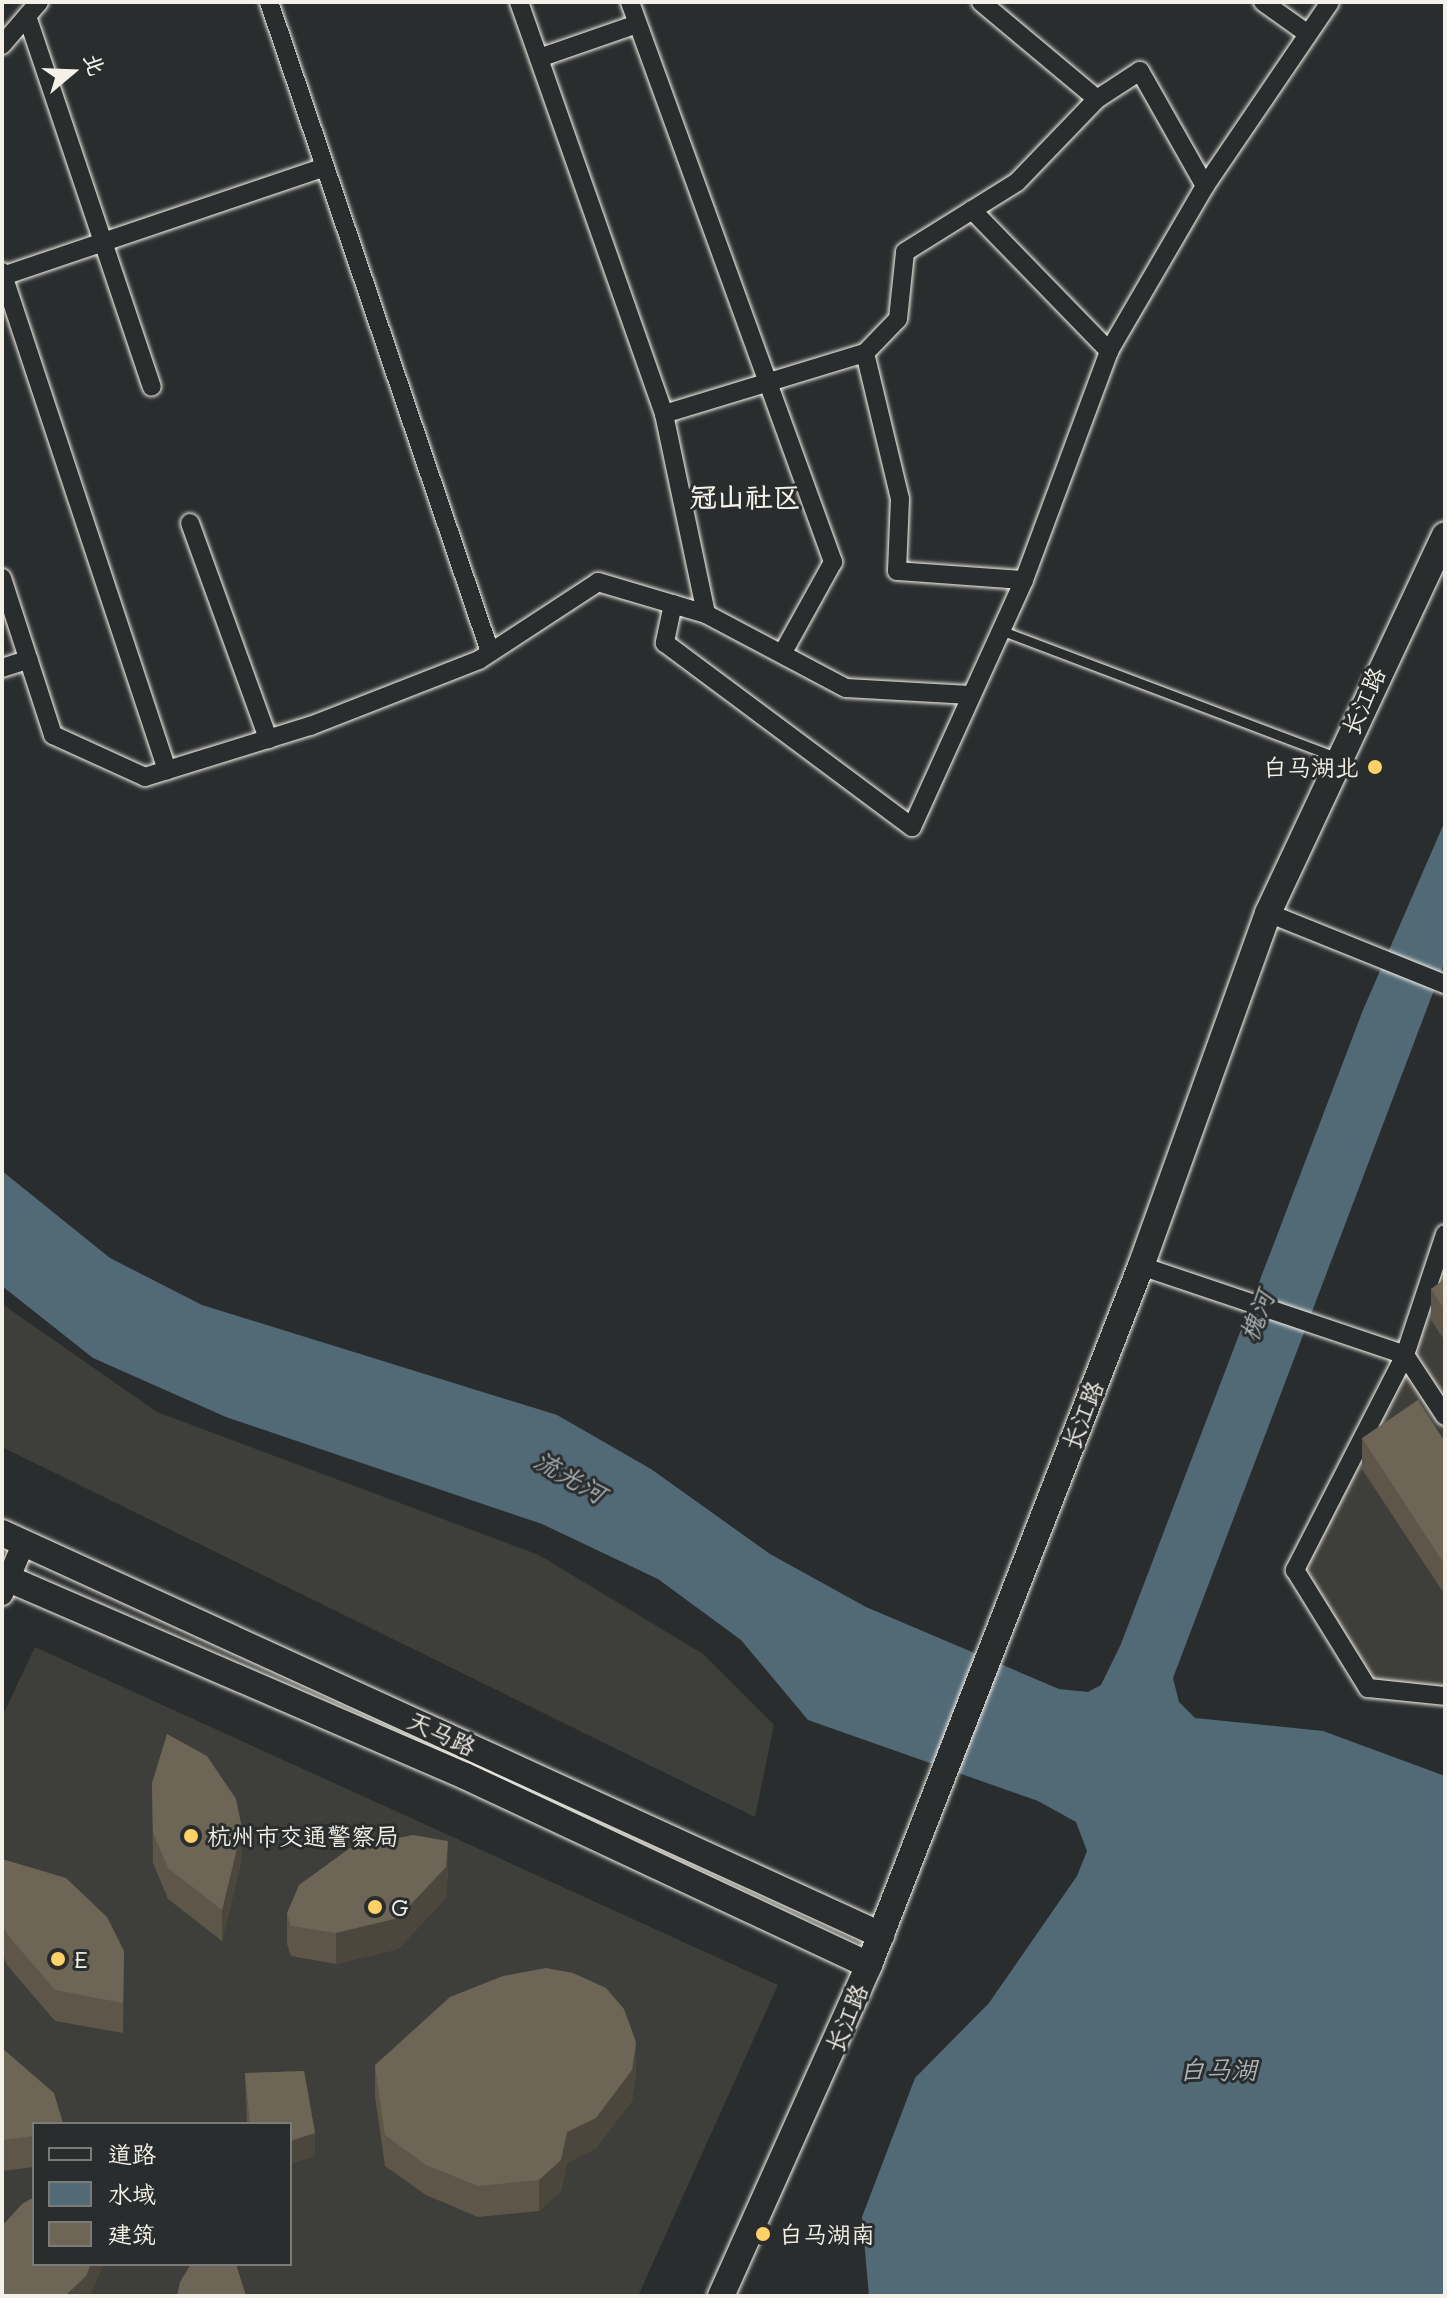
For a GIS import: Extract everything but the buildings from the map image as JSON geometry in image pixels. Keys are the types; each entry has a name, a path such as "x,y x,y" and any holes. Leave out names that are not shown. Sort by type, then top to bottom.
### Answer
{"main road":[{"name":"长江路","path":"721,2296 881,1935 996,1632 1141,1266 1268,913 1445,535"},
{"name":"天马路","path":"13,1537 881,1935"},
{"name":"天马路","path":"4,1583 465,1776 869,1965"}],"street":[{"path":"269,2 490,652"},
{"path":"519,2 664,414 706,614"},
{"path":"631,2 763,384 833,562 782,654"},
{"path":"981,2 1097,99"},
{"path":"1263,2 1308,34"},
{"path":"673,604 665,643 912,827 1024,580 1109,351 1205,186 1330,2"},
{"path":"2,45 33,9"},
{"path":"33,9 152,387"},
{"path":"539,58 637,24"},
{"path":"664,414 865,353 898,319 905,252 1017,182 1097,99 1140,71 1205,186"},
{"path":"167,770 3,274 325,167"},
{"path":"972,210 1109,351"},
{"path":"865,353 900,499 897,571 1024,580"},
{"path":"190,523 268,739"},
{"path":"2,578 53,735 145,777 268,739 490,652 598,582 706,614 846,688 970,695"},
{"path":"2,668 29,659"},
{"path":"1268,913 1445,984"},
{"path":"1445,1234 1405,1355 1295,1570 1368,1688 1445,1696"},
{"path":"1141,1266 1405,1355 1445,1416"},
{"path":"4,1583 13,1537"}],"lane":[{"path":"1000,630 1338,758"}],"shaded area":[{"path":"1445,1234 1445,1696 1368,1688 1295,1570 1405,1355"},
{"path":"2,1304 157,1412 539,1555 703,1654 774,1725 755,1817 2,1447"},
{"path":"35,1647 778,1985 638,2296 2,2296 2,1717"}],"water":[{"name":"白马湖","path":"1445,821 1445,961 1173,1678 1179,1702 1195,1718 1323,1731 1445,1776 1445,2296 869,2296 862,2217 915,2078 989,2003 1077,1876 1087,1851 1076,1822 1038,1801 808,1720 741,1640 658,1579 542,1524 226,1417 93,1358 2,1286 2,1171 110,1258 202,1305 557,1415 651,1469 770,1554 866,1607 1059,1689 1088,1692 1101,1685 1121,1644 1363,1010"}],"place":[{"name":"白马湖北","path":"1375,767"},
{"name":"杭州市交通警察局","path":"191,1836"},
{"name":"G","path":"375,1907"},
{"name":"E","path":"58,1959"},
{"name":"白马湖南","path":"763,2234"}],"district":[{"name":"冠山社区","path":"745,496"}],"water label":[{"name":"槐河","path":"1257,1316"},
{"name":"流光河","path":"570,1477"}]}
